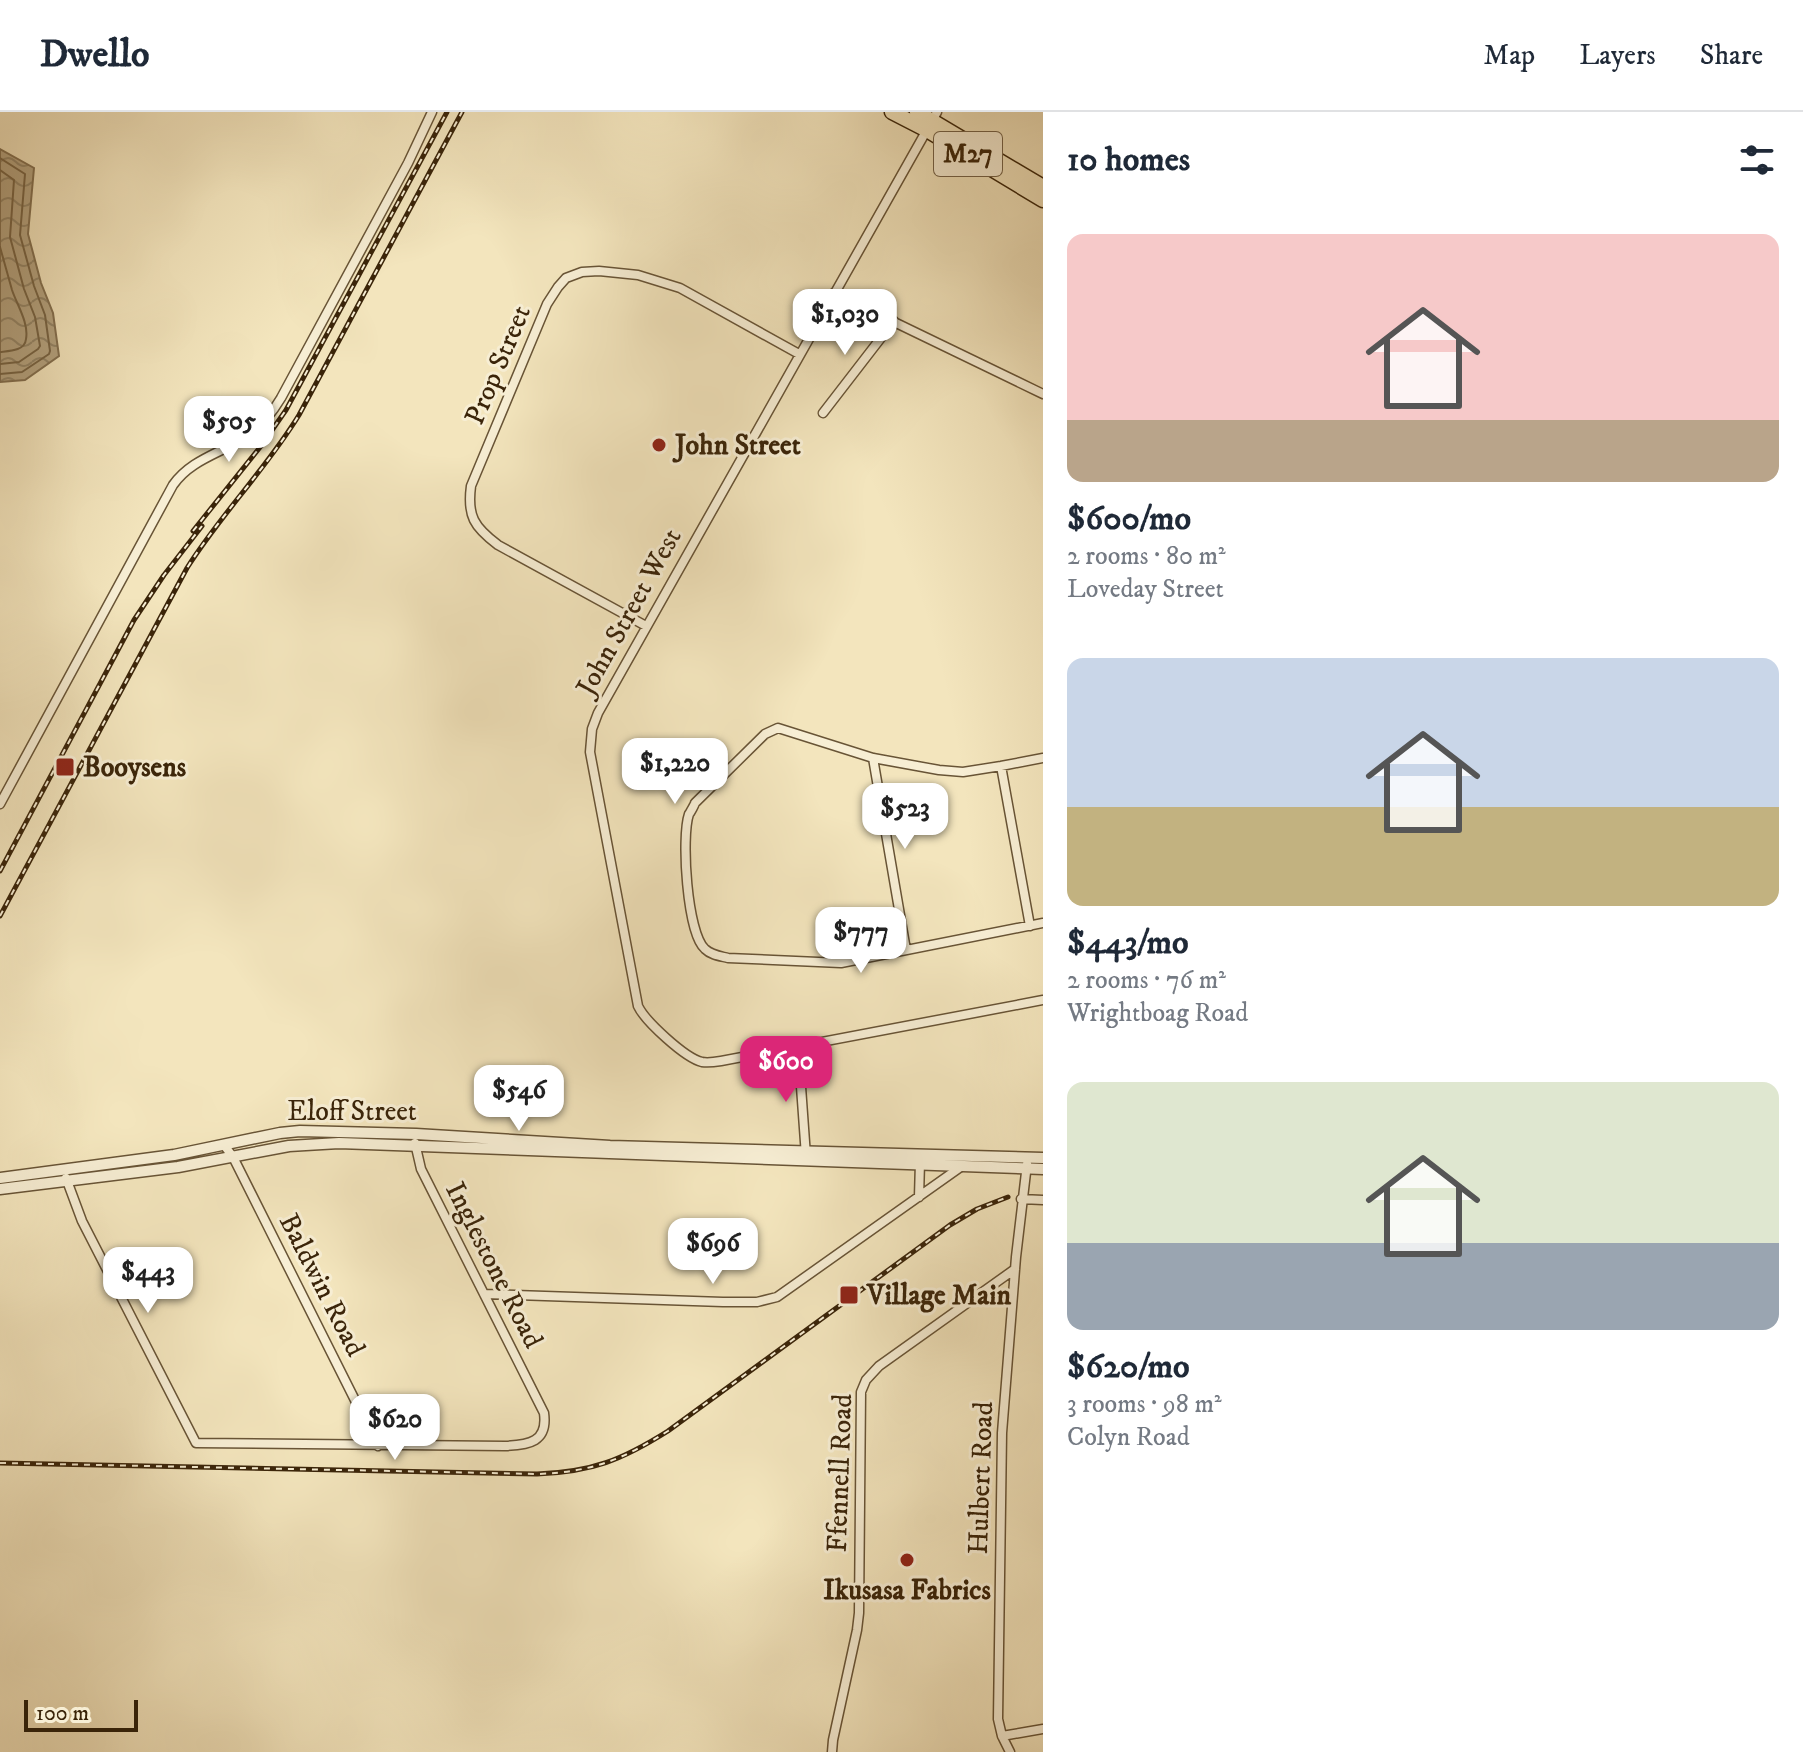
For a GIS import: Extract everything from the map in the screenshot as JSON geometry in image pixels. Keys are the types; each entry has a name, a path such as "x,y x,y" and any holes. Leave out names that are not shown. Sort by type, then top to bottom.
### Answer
{"main road":[{"name":"M27","path":"892,112 932,121 1043,200"},
{"name":"M27","path":"917,112 1043,187"}],"street":[{"path":"0,804 173,485 190,467 256,430 281,398 408,163 432,112"},
{"name":"John Street West","path":"798,1045 705,1063 690,1057 646,1020 638,1006 594,777 590,745 592,729 646,626 932,121"},
{"name":"Prop Street","path":"646,626 498,545 475,524 470,513 471,486 547,304 566,278 582,272 638,275 680,288 799,354"},
{"path":"834,293 1043,394"},
{"path":"823,413 894,321"},
{"path":"1043,758 951,771 873,758 778,728 765,734 695,803 687,825 686,874 698,939 708,952 728,958 841,963 1043,923"},
{"path":"873,758 906,950"},
{"path":"1001,766 1030,926"},
{"path":"806,1155 798,1045 1043,1000"},
{"name":"Eloff Street","path":"0,1189 300,1131 533,1146 1024,1163 1043,1169"},
{"name":"Eloff Street","path":"0,1178 145,1171 289,1146 416,1140"},
{"name":"Inglestone Road","path":"378,1446 521,1445 532,1443 544,1430 544,1413 421,1169 416,1140"},
{"name":"Baldwin Road","path":"224,1145 233,1157 378,1446"},
{"name":"Eloff Street","path":"920,1160 962,1166 1024,1163 1043,1158"},
{"path":"143,1159 145,1171"},
{"path":"919,1197 920,1160"},
{"name":"Hulbert Road","path":"1010,1752 998,1719 1002,1433 1024,1163"},
{"path":"484,1294 723,1302 769,1300 962,1166"},
{"path":"71,1173 73,1198 93,1243 196,1443 378,1446"},
{"path":"1022,1201 1043,1200"},
{"name":"Ffennell Road","path":"832,1752 859,1613 861,1392 866,1380 879,1366 1015,1269"},
{"path":"1002,1736 1043,1729"}],"water":[{"path":"0,149 34,168 28,234 53,313 59,356 25,380 0,382"}],"railway":[{"path":"193,531 286,410 447,112"},
{"path":"0,916 187,568 299,415 462,112"},
{"path":"0,871 134,620 202,526"},
{"path":"0,1463 537,1474 574,1471 606,1463 668,1431 950,1225 977,1209 1008,1197"}],"place":[{"name":"John Street","path":"659,445"},
{"name":"Booysens","path":"65,767"},
{"name":"Village Main","path":"849,1295"},
{"name":"Ikusasa Fabrics","path":"907,1560"}]}
